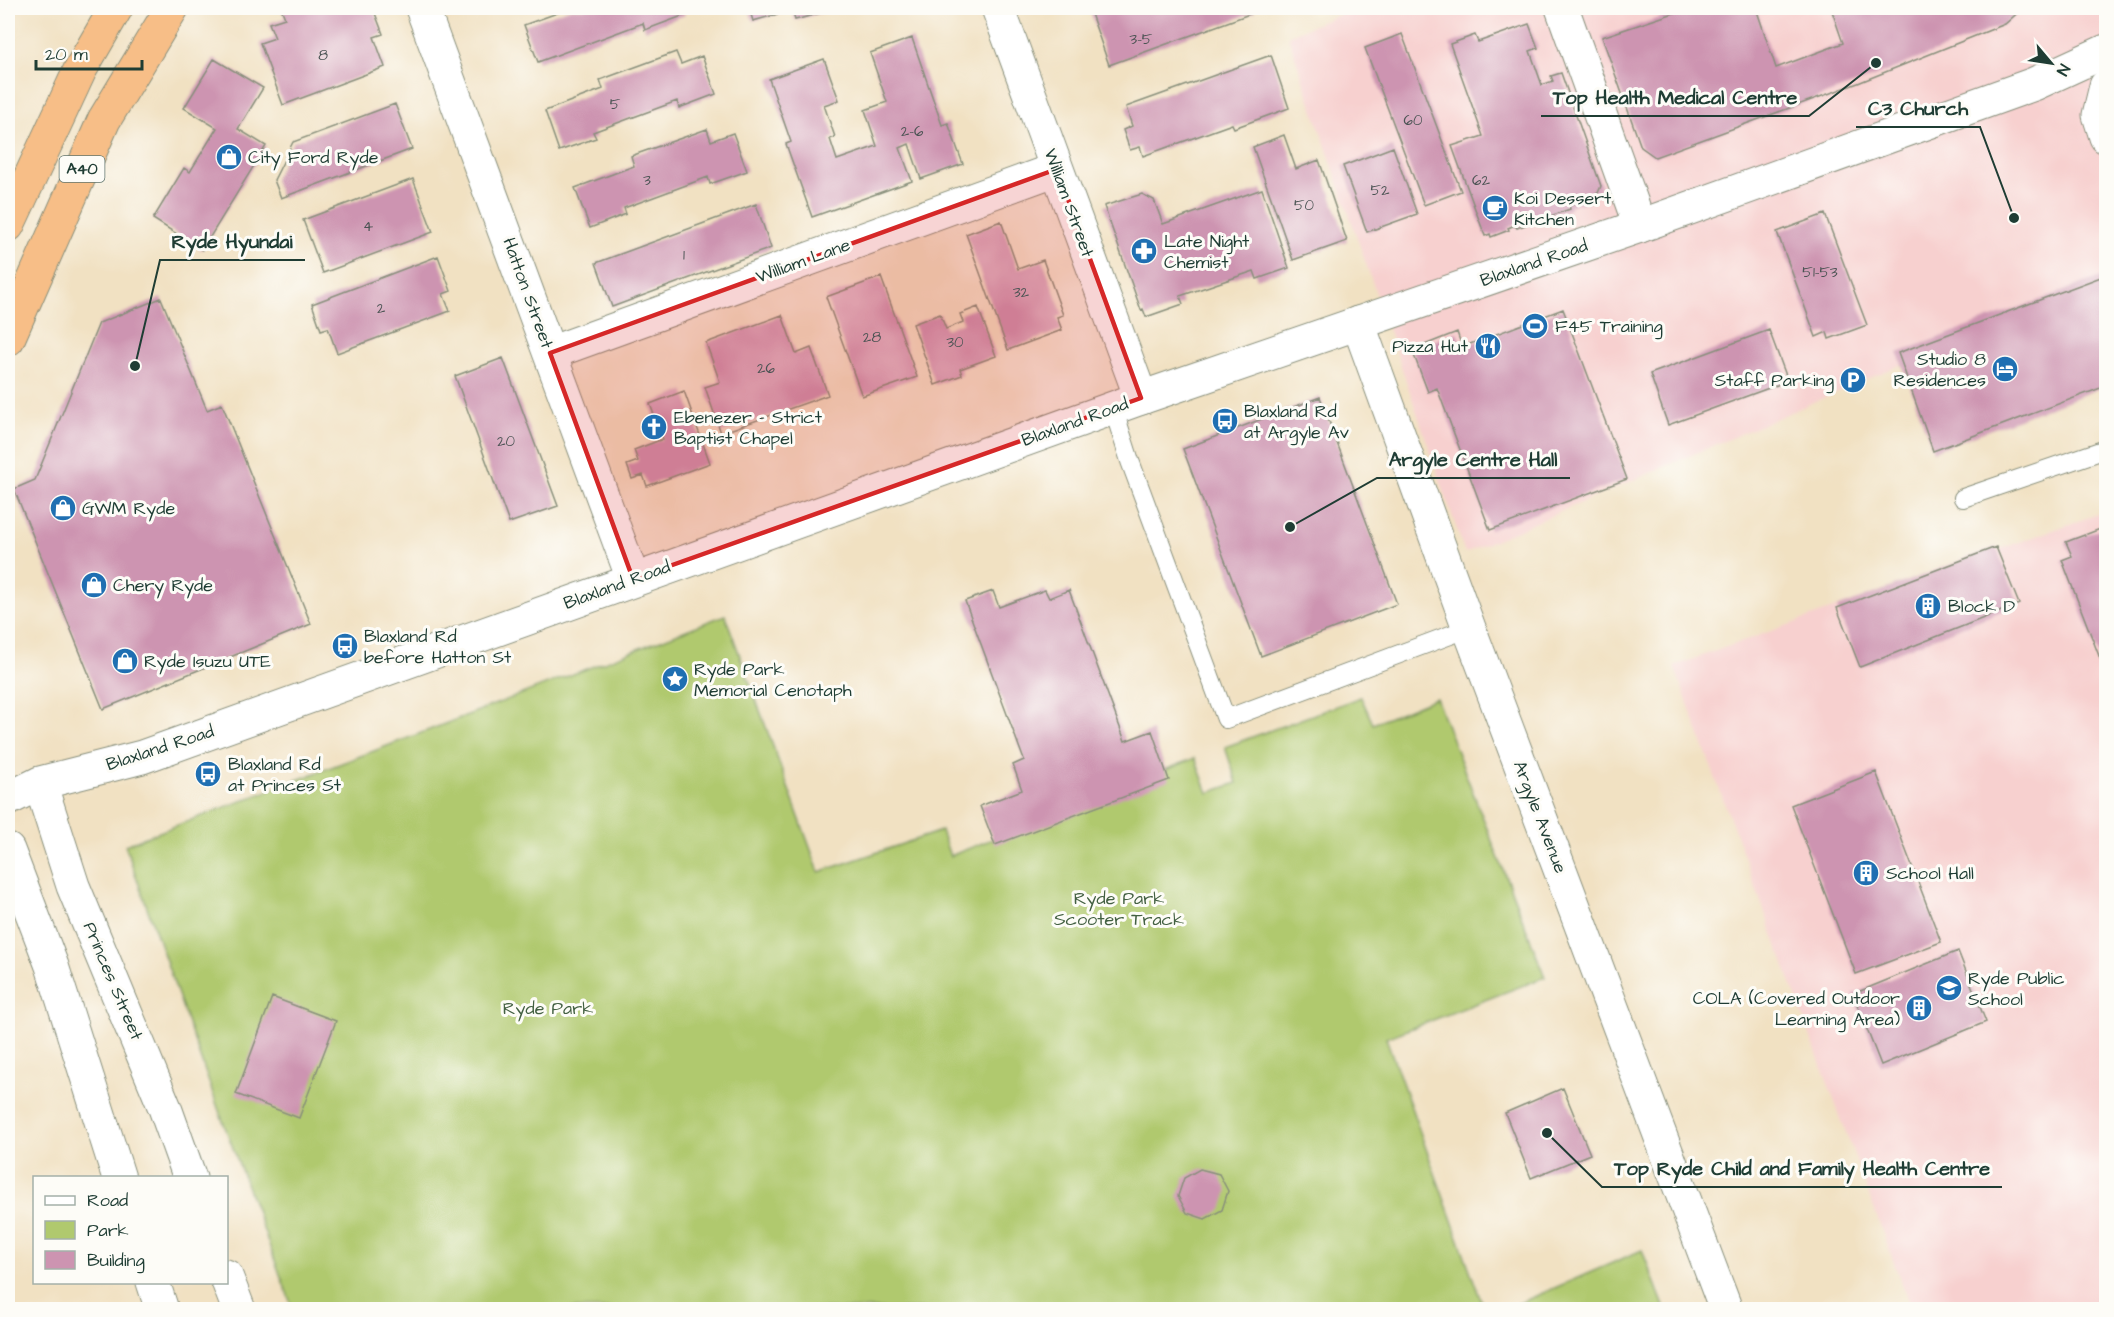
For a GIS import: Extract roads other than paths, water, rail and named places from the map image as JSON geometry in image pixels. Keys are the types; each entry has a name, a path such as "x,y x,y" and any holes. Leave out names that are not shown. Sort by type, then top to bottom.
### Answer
{"highway":[{"name":"A40","path":"8,225 80,70 116,8"},
{"name":"A40","path":"8,339 104,120 172,8"}],"street":[{"name":"Hatton Street","path":"422,8 633,579"},
{"name":"William Street","path":"998,8 1056,169 1127,403"},
{"path":"1562,8 1641,226"},
{"name":"Blaxland Road","path":"8,800 40,783 142,757 1127,403 1641,226 2034,84 2106,51"},
{"path":"2106,86 2099,115 2106,137"},
{"name":"William Lane","path":"550,353 1056,169"},
{"name":"Argyle Avenue","path":"1358,323 1469,628 1726,1310"},
{"name":"Blaxland Road","path":"8,776 40,783"},
{"name":"Princes Street","path":"40,783 73,886 165,1108 189,1176"},
{"path":"8,850 52,966 118,1176"},
{"path":"228,1281 239,1310"},
{"path":"154,1284 162,1310"}],"lane":[{"path":"1127,403 1130,461 1226,719 1469,628"},
{"path":"1963,498 2106,449"}],"place":[{"name":"Top Health Medical Centre","path":"1876,63"},
{"name":"City Ford Ryde","path":"229,157"},
{"name":"Koi Dessert Kitchen","path":"1495,208"},
{"name":"C3 Church","path":"2014,218"},
{"name":"Late Night Chemist","path":"1144,251"},
{"name":"F45 Training","path":"1535,326"},
{"name":"Pizza Hut","path":"1488,346"},
{"name":"Ryde Hyundai","path":"135,366"},
{"name":"Studio 8 Residences","path":"2005,369"},
{"name":"Staff Parking","path":"1853,380"},
{"name":"Blaxland Rd at Argyle Av","path":"1225,421"},
{"name":"Ebenezer - Strict Baptist Chapel","path":"654,427"},
{"name":"GWM Ryde","path":"63,508"},
{"name":"Argyle Centre Hall","path":"1290,527"},
{"name":"Chery Ryde","path":"94,585"},
{"name":"Block D","path":"1928,606"},
{"name":"Blaxland Rd before Hatton St","path":"345,646"},
{"name":"Ryde Isuzu UTE","path":"125,661"},
{"name":"Ryde Park Memorial Cenotaph","path":"675,679"},
{"name":"Blaxland Rd at Princes St","path":"208,774"},
{"name":"School Hall","path":"1866,873"},
{"name":"Ryde Public School","path":"1949,988"},
{"name":"COLA (Covered Outdoor Learning Area)","path":"1919,1008"},
{"name":"Top Ryde Child and Family Health Centre","path":"1547,1133"}],"park label":[{"name":"Ryde Park Scooter Track","path":"1119,908"},
{"name":"Ryde Park","path":"548,1008"}]}
